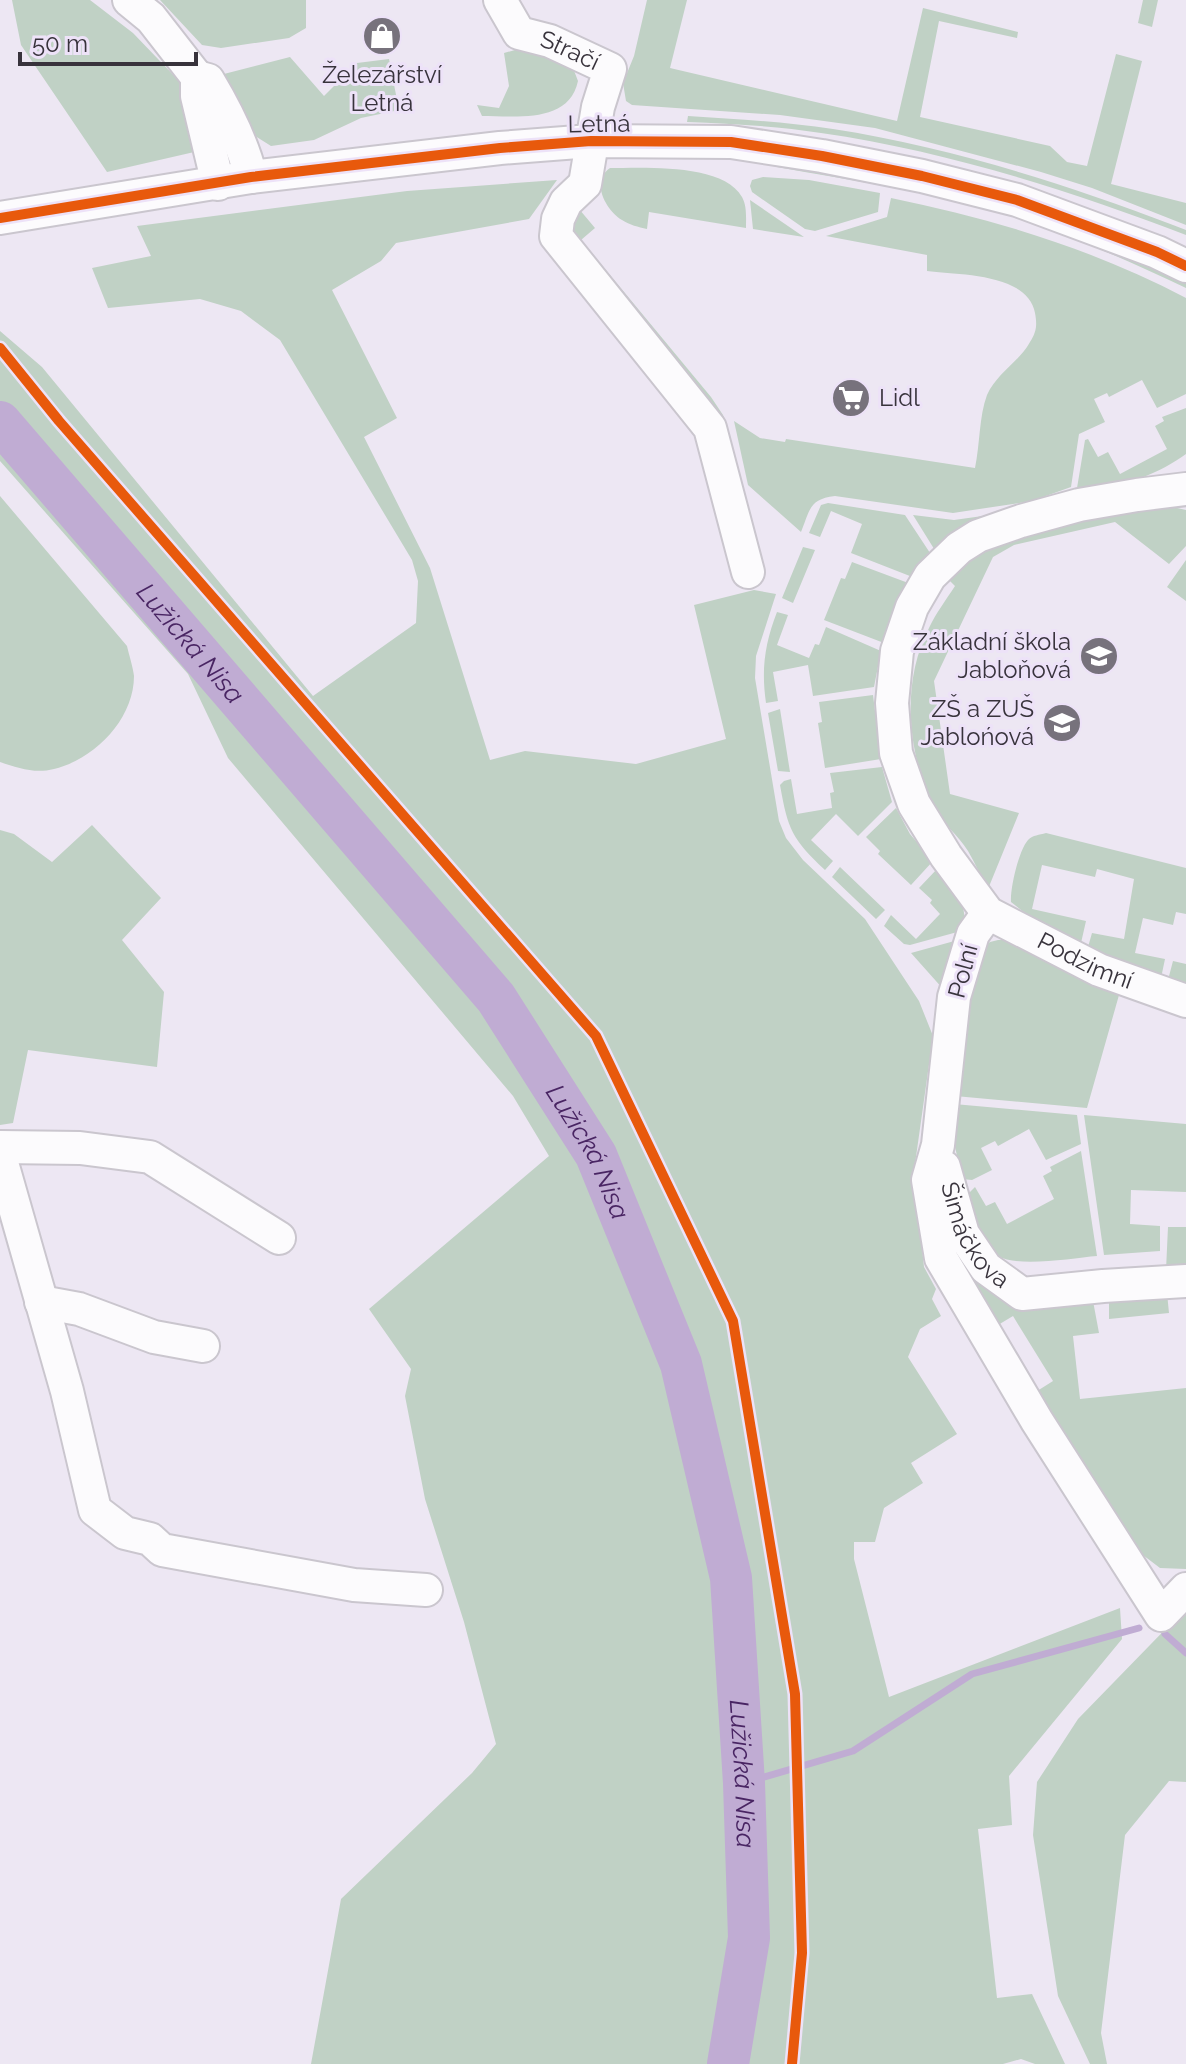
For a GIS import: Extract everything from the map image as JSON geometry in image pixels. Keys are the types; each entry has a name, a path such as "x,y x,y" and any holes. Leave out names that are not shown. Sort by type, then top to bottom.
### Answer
{"street":[{"path":"129,0 151,18 197,77 208,80 248,162 251,177"},
{"name":"Stračí","path":"500,0 519,33 550,41 610,69"},
{"name":"Letná","path":"591,141 610,69"},
{"path":"197,77 197,96 218,184"},
{"path":"591,141 591,162 585,184 566,202 558,219 556,236 710,428 748,572"},
{"name":"Letná","path":"0,218 166,189 488,149 591,141 731,142 922,176 1017,200 1157,252 1186,266"},
{"name":"Polní","path":"1186,489 1079,505 978,536 959,548 924,585 912,607 897,651 892,714 897,757 914,804 946,856 988,913 973,934 954,997 938,1145 928,1180 941,1258 1037,1421 1161,1615 1186,1589"},
{"name":"Podzimní","path":"988,913 1099,970 1186,1001"},
{"name":"Šimáčkova","path":"938,1145 963,1234 986,1268 1022,1294 1186,1281"},
{"path":"0,1147 90,1148 150,1157 279,1238"},
{"path":"0,1156 67,1391 95,1510 125,1533 150,1539 162,1550 354,1585 426,1590"},
{"path":"41,1302 79,1309 154,1337 203,1346"}],"green space":[{"path":"12,0 90,0 133,33 183,85 203,150 107,172 21,45"},
{"path":"160,0 306,0 306,28 289,38 221,48 202,45"},
{"path":"647,0 687,0 670,68 897,121 923,8 1018,32 1017,38 939,21 920,117 1050,146 1067,162 1087,166 1116,54 1142,61 1111,184 1186,203 1186,225 1092,188 1041,172 875,128 780,115 632,105 626,101 623,83 634,56"},
{"path":"1143,0 1158,0 1152,27 1138,23"},
{"path":"529,46 573,68 578,81 573,95 564,105 539,115 482,116 477,105 499,108 509,86 504,53"},
{"path":"290,57 324,96 357,63 389,59 399,110 361,118 314,140 271,146 249,132 220,75"},
{"path":"688,116 815,127 963,156 1090,195 1186,230 1186,235 1052,188 914,150 804,131 687,122"},
{"path":"806,164 950,191 1186,277 1186,288 1100,249 1010,216 923,194 777,167"},
{"path":"610,168 662,168 718,178 732,186 742,197 746,228 649,212 647,229 628,223 611,210 602,196 601,181"},
{"path":"763,177 809,180 880,193 878,212 815,231 805,229 752,192 752,180"},
{"path":"557,180 529,219 396,243 381,261 332,290 397,418 364,437 430,568 490,760 525,751 636,764 726,739 694,605 754,590 776,594 756,656 755,678 779,821 786,838 803,860 865,919 919,1001 933,1036 914,1171 924,1267 936,1289 932,1299 941,1316 920,1329 908,1357 957,1434 911,1463 923,1483 884,1508 875,1542 854,1542 854,1559 889,1697 1120,1608 1122,1639 1009,1776 1012,1825 978,1829 997,1998 1032,1994 1065,2064 1035,2064 1021,2059 1003,2064 311,2064 341,1899 472,1773 496,1744 464,1622 425,1499 405,1396 411,1369 369,1309 549,1156 513,1096 228,758 188,674 0,461 0,331 42,367 313,696 416,623 418,581 412,560 280,340 241,311 200,299 108,308 92,268 151,256 137,226 407,191"},
{"path":"891,198 1005,226 1079,250 1186,298 1186,394 1157,408 1142,380 1109,397 1107,393 1094,399 1105,422 1079,434 1071,487 1032,501 953,513 835,496 815,503 801,532 748,485 734,421 760,438 785,442 786,439 975,468 987,395 996,380 1025,349 1035,331 1035,313 1030,300 1006,283 990,278 927,271 927,255 826,236 887,217"},
{"path":"750,200 804,237 753,229"},
{"path":"574,203 595,228 581,240 711,397 727,427 721,428 571,243"},
{"path":"1186,408 1186,454 1162,468 1120,485 1077,488 1085,440 1088,439 1098,457 1108,452 1120,474 1167,449 1155,426 1164,421 1162,417"},
{"path":"0,496 127,646 134,676 127,707 109,735 84,756 54,769 27,770 0,762"},
{"path":"828,503 905,515 932,556 915,578 851,553 862,524 831,511 820,537 809,533 821,505"},
{"path":"1164,505 1186,510 1186,546 1169,564 1115,522 1014,545 993,557 934,681 950,794 1019,813 988,889 968,851 934,807 913,741 911,694 914,671 932,622 955,586 942,573 1014,532"},
{"path":"1004,513 936,552 913,515 954,520"},
{"path":"803,547 815,550 793,603 782,598"},
{"path":"1186,560 1186,601 1167,587"},
{"path":"852,562 911,584 884,643 824,620 841,578 845,579"},
{"path":"777,612 788,615 777,645 809,658 815,644 819,645 826,627 881,651 874,687 813,696 808,665 773,672 778,701 766,703 765,656"},
{"path":"873,695 881,759 825,768 818,723 822,722 819,702"},
{"path":"780,709 790,772 778,771 768,713"},
{"path":"882,767 892,802 858,836 836,814 811,840 833,861 825,870 793,833 780,785 791,779 797,814 832,808 830,793 834,792 830,773"},
{"path":"896,808 910,834 933,861 911,885 878,854 880,851 866,837"},
{"path":"92,825 161,898 122,940 164,992 157,1067 28,1050 13,1123 0,1125 0,830 14,834 52,862"},
{"path":"1046,833 1186,868 1186,914 1176,912 1173,925 1143,918 1135,953 1165,959 1161,978 1088,947 1092,933 1124,939 1134,879 1097,869 1095,877 1042,865 1032,909 1086,921 1081,943 1025,913 1011,902 1021,852 1028,840"},
{"path":"840,867 885,910 876,919 832,877"},
{"path":"938,868 962,906 964,922 961,931 904,944 884,926 891,915 916,939 940,914 930,903 932,900 919,888"},
{"path":"958,940 944,990 911,953"},
{"path":"998,940 1011,940 1121,988 1087,1108 955,1096 963,1019 981,950"},
{"path":"1173,961 1186,964 1186,986 1168,980"},
{"path":"954,1104 1077,1115 1081,1144 1046,1160 1029,1129 998,1146 995,1141 981,1148 992,1170 972,1180 962,1179 954,1142"},
{"path":"1084,1115 1186,1124 1186,1192 1131,1190 1130,1224 1160,1226 1160,1251 1104,1255"},
{"path":"1081,1151 1097,1256 1032,1262 1007,1260 993,1252 967,1195 975,1187 986,1206 995,1202 1007,1224 1054,1199 1043,1176 1052,1171 1050,1167"},
{"path":"1168,1227 1186,1227 1186,1268 1166,1270"},
{"path":"946,1243 981,1275 1093,1301 1099,1333 1073,1336 1080,1399 1186,1388 1186,1569 1160,1568 1135,1549 1034,1393 1053,1381 1013,1316 993,1328"},
{"path":"1167,1293 1169,1313 1109,1319 1109,1298"},
{"path":"1186,1608 1186,1782 1169,1781 1125,1835 1101,2033 1107,2064 1090,2064 1058,1996 1033,1835 1037,1782 1078,1719"}],"waterway":[{"name":"Lužická Nisa","path":"0,422 496,998 596,1155 681,1364 731,1578 744,1783 749,1938 728,2064"},
{"path":"744,1783 853,1751 972,1674 1139,1628"},
{"path":"1165,1634 1186,1653"}],"cycle path":[{"path":"0,218 251,177 500,148 591,141 731,142 922,176 1017,200 1157,252 1186,266"},
{"path":"0,348 59,421 596,1036 733,1321 795,1694 802,1953 792,2064"}],"place":[{"name":"Železářství Letná","path":"382,36"},
{"name":"Lidl","path":"851,398"},
{"name":"Základní škola Jabloňová","path":"1099,656"},
{"name":"ZŠ a ZUŠ Jablońová","path":"1062,723"}]}
